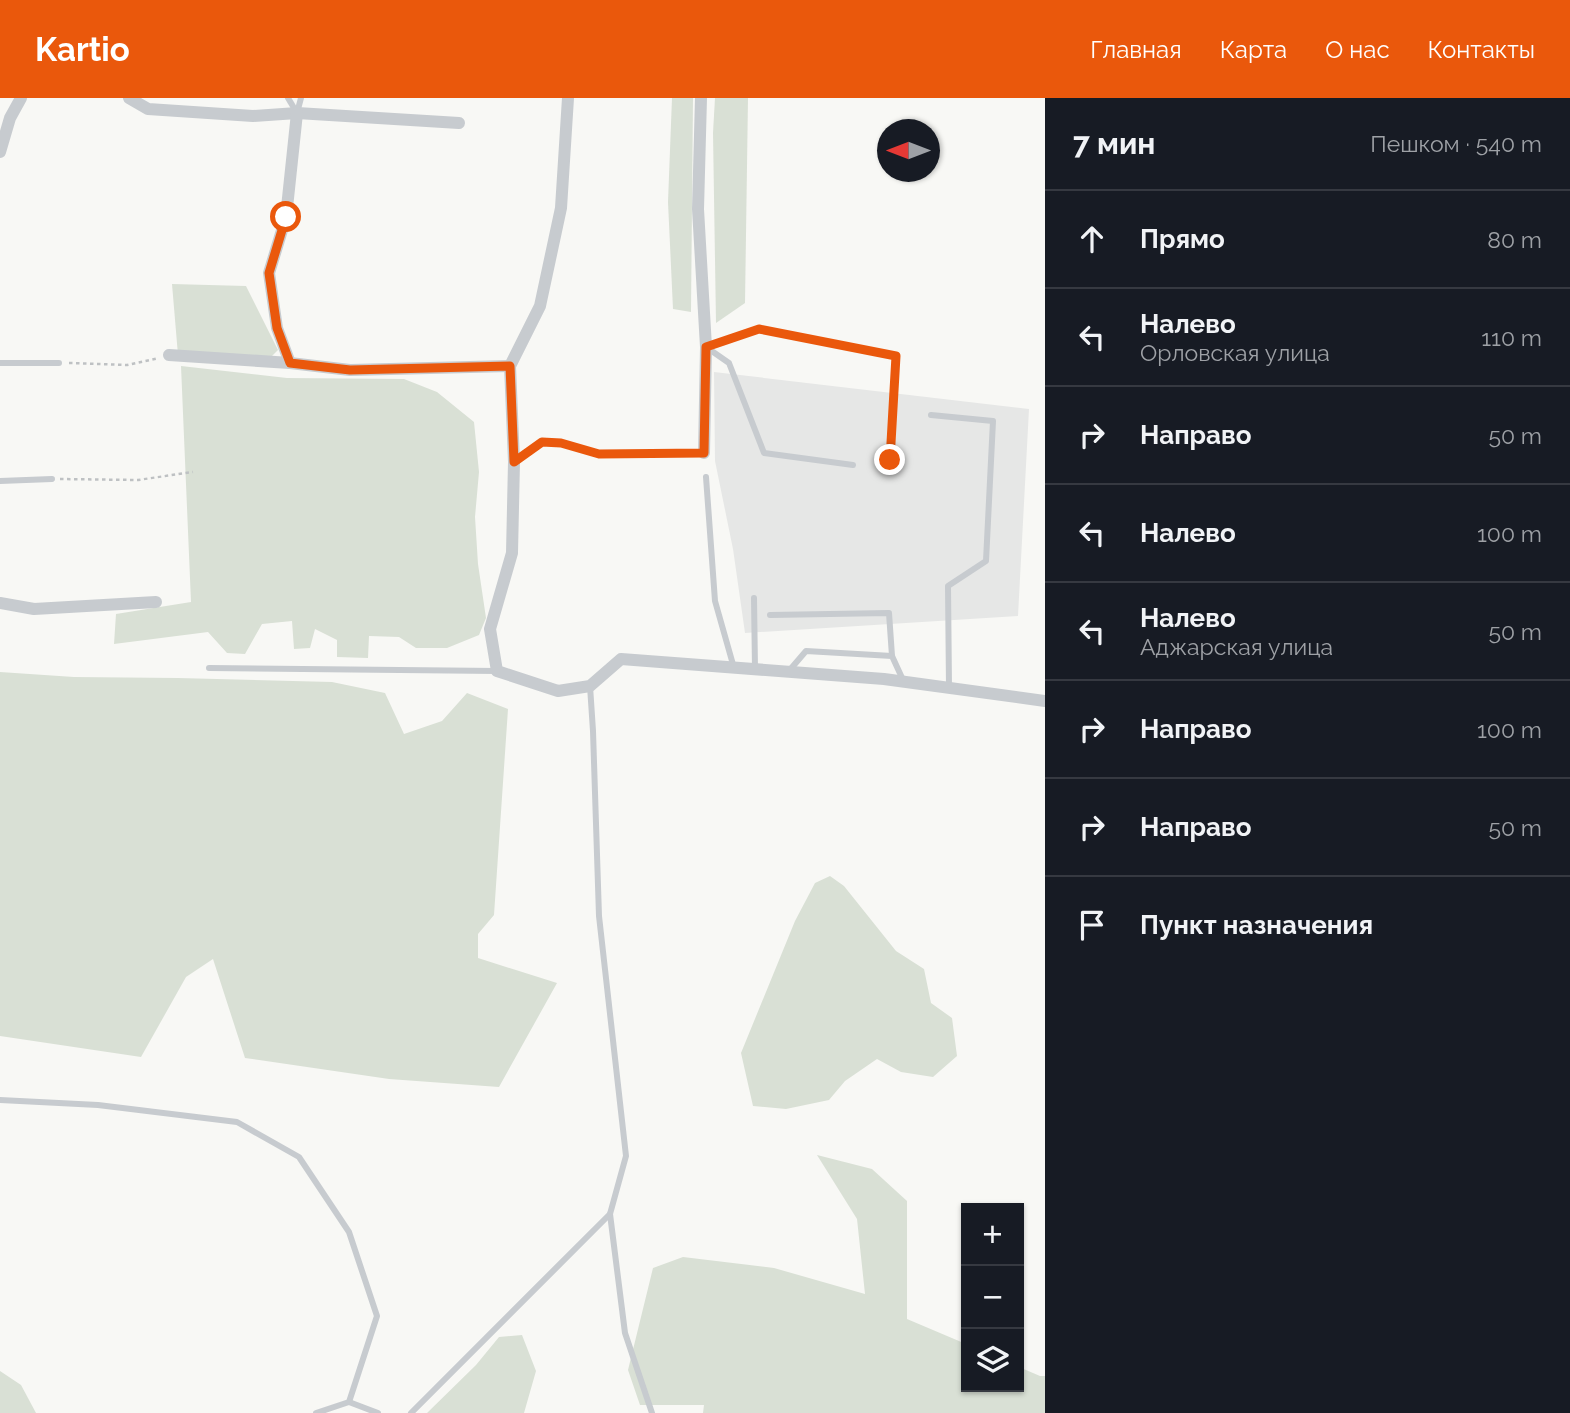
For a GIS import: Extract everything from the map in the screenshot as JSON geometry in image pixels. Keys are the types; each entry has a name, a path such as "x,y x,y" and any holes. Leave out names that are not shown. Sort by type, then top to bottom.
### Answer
{"street":[{"path":"0,152 10,118 22,98"},
{"path":"129,98 148,109 253,116 297,113 459,123"},
{"path":"568,98 561,208 540,306 510,366 514,462 512,553 490,629 497,671 558,691 590,686 621,659 904,682 1045,701"},
{"path":"701,98 698,209 706,347 704,453"},
{"path":"290,363 277,328 269,273 286,217 297,113"},
{"path":"169,355 350,370 510,366"},
{"path":"0,603 34,609 156,603"}],"lane":[{"path":"288,98 297,113"},
{"path":"297,113 301,98"},
{"path":"706,347 759,329 896,356 890,460"},
{"path":"706,347 729,363 764,453 853,466"},
{"path":"0,363 59,363"},
{"path":"931,415 993,421 986,561 948,586 949,687"},
{"path":"514,462 542,442 561,443 599,454 704,453"},
{"path":"706,477 715,601 734,667"},
{"path":"0,481 52,479"},
{"path":"754,598 755,669"},
{"path":"770,615 889,613 892,656 904,682"},
{"path":"788,672 806,651 892,656"},
{"path":"209,668 497,671"},
{"path":"590,686 599,916 626,1156 610,1214 625,1333 652,1413"},
{"path":"0,1100 98,1105 237,1122 299,1157 349,1231 376,1316 349,1402"},
{"path":"411,1413 610,1214"},
{"path":"316,1413 349,1402 378,1413"}],"path":[{"path":"59,363 127,365 169,355"},
{"path":"52,479 138,480 193,472"}],"shaded area":[{"path":"672,98 693,98 691,312 673,309 668,202"},
{"path":"715,98 748,98 745,303 716,323 713,133"},
{"path":"172,284 246,286 278,350 270,358 178,355"},
{"path":"181,366 287,378 404,379 437,392 474,422 479,472 475,517 478,564 486,618 479,635 447,648 416,648 399,637 369,636 368,658 337,657 337,640 315,629 310,648 294,649 292,621 262,624 245,654 227,653 208,632 114,644 116,614 191,602"},
{"path":"714,372 1029,409 1018,616 745,633 733,549 715,461"},
{"path":"0,672 74,677 332,682 385,693 404,734 442,721 467,693 508,709 494,915 478,934 478,958 557,983 499,1087 389,1079 245,1058 213,959 186,977 141,1057 0,1036"},
{"path":"830,876 844,886 896,951 924,969 931,1003 952,1018 957,1056 933,1077 901,1072 877,1059 845,1081 829,1100 786,1109 753,1106 741,1053 795,921 815,883"},
{"path":"817,1155 872,1169 907,1201 907,1319 961,1342 961,1392 1024,1392 1024,1369 1045,1376 1045,1413 703,1413 704,1405 640,1405 628,1370 653,1268 683,1257 774,1268 865,1294 857,1219"},
{"path":"522,1335 536,1371 524,1413 427,1413 476,1365 499,1337"},
{"path":"0,1371 21,1385 36,1413 0,1413"}],"route":[{"path":"286,217 269,273 277,328 290,363 350,370 510,366 514,462 542,442 561,443 599,454 704,453 706,347 759,329 896,356 890,460"}]}
